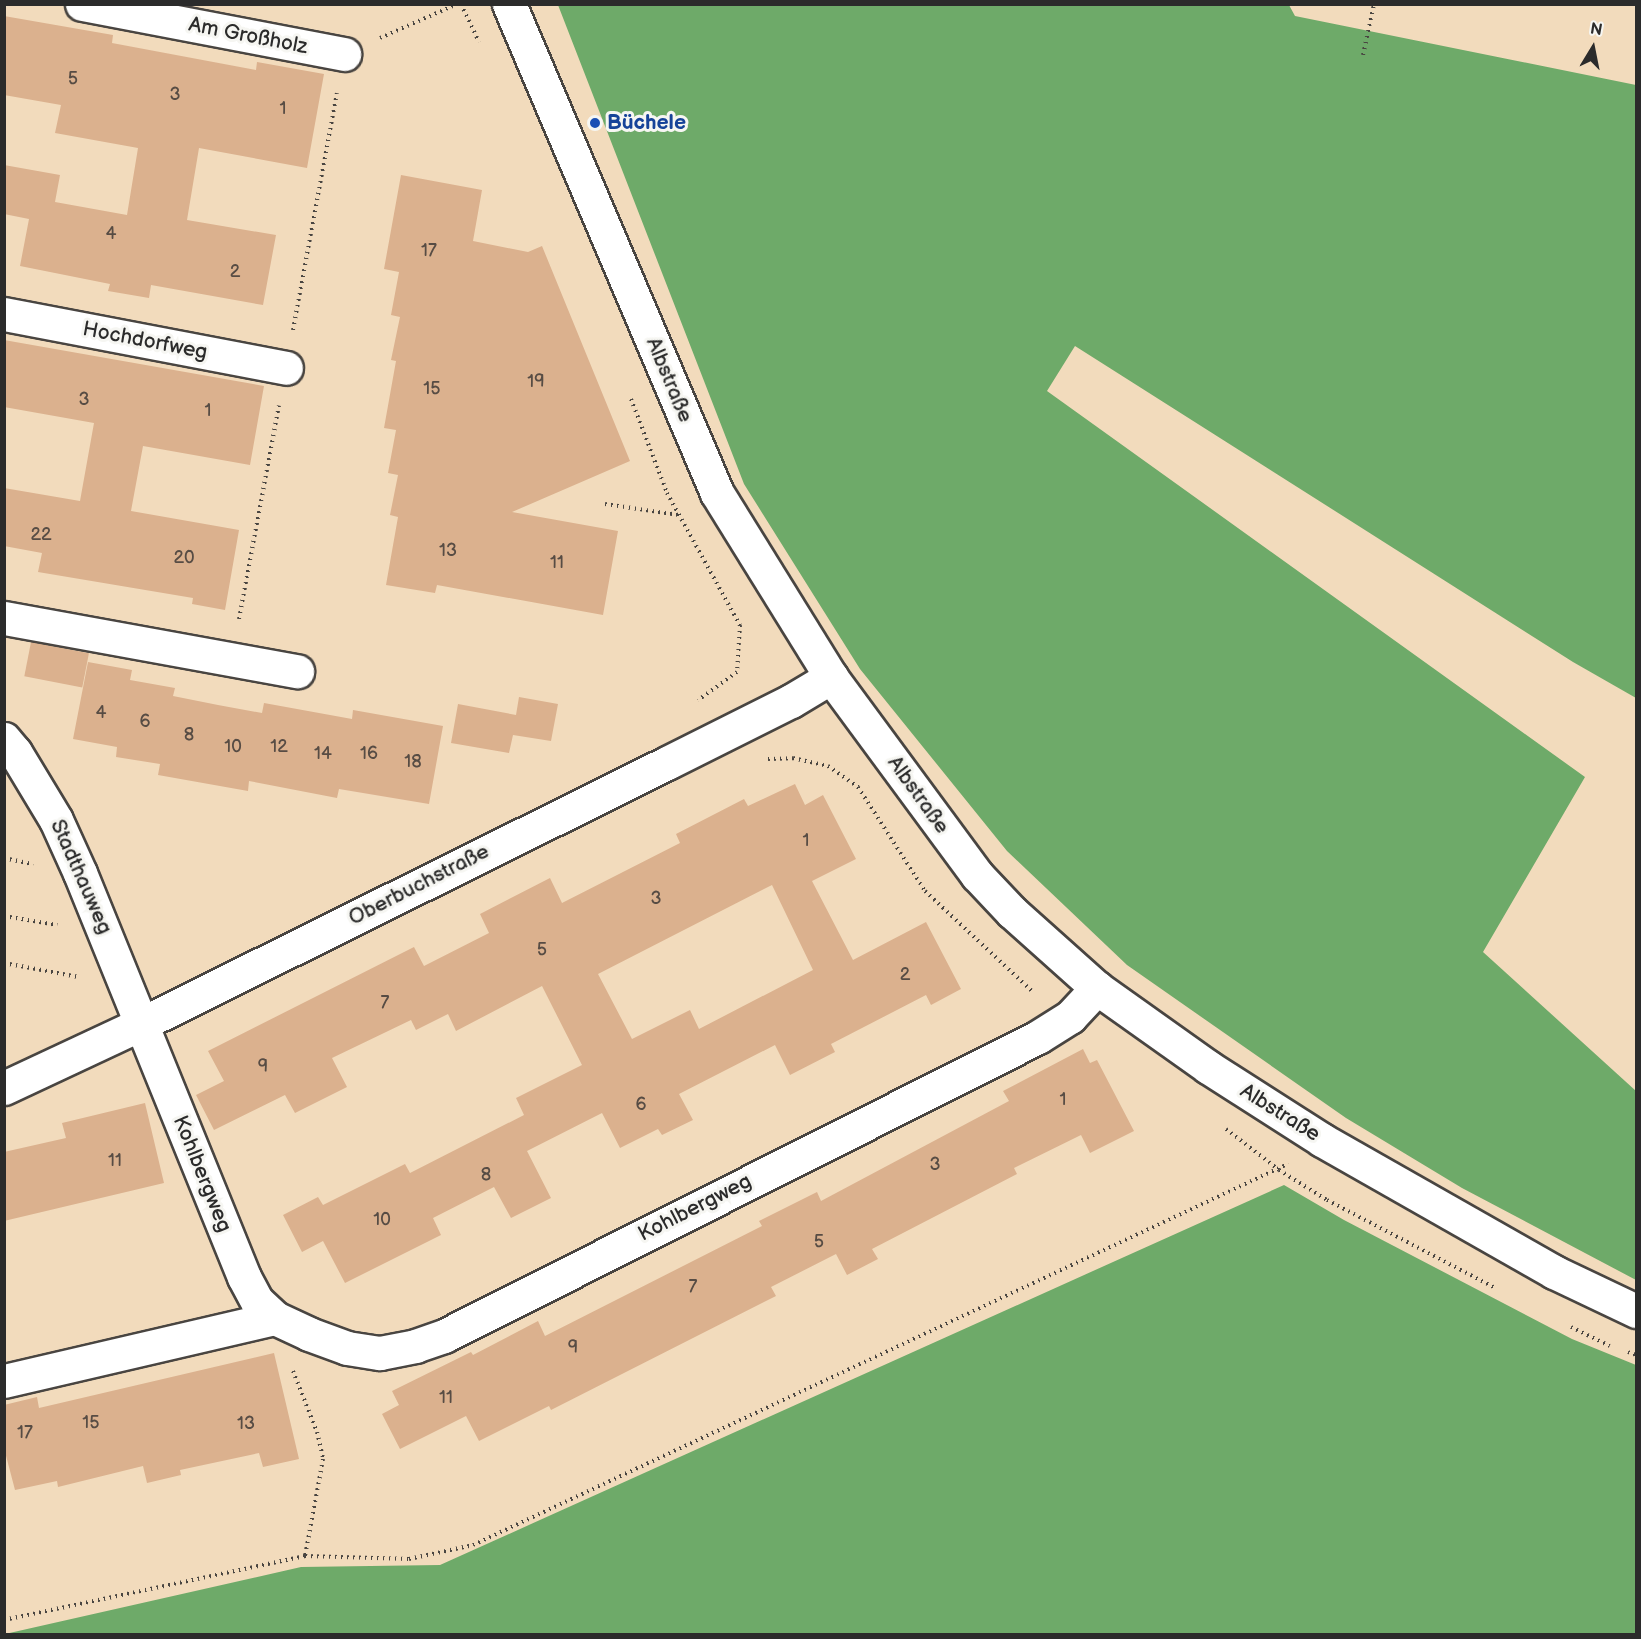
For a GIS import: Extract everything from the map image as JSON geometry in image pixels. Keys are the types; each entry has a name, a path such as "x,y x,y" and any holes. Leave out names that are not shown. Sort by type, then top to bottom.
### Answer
{"street":[{"name":"Am Großholz","path":"82,4 344,54"},
{"name":"Albstraße","path":"509,4 717,493 831,677 977,875 1012,912 1096,987 1208,1067 1322,1140 1554,1272 1636,1311"},
{"name":"Hochdorfweg","path":"4,314 286,368"},
{"path":"4,618 297,671"},
{"name":"Oberbuchstraße","path":"4,1088 143,1023 791,701 831,677"},
{"name":"Stadthauweg","path":"4,740 15,752 56,820 143,1023"},
{"name":"Kohlbergweg","path":"143,1023 244,1277 257,1301 275,1318 309,1334 347,1348 380,1353 415,1346 444,1336 1038,1036 1070,1017 1096,987"},
{"path":"4,1381 275,1318"}],"path":[{"path":"344,54 457,4"},
{"path":"1363,55 1374,4"},
{"path":"605,504 679,515"},
{"path":"4,963 88,979 125,981"},
{"path":"4,1620 304,1556 409,1559 473,1545 1279,1170 1327,1200 1505,1293"},
{"path":"275,1318 322,1447 322,1469 304,1556"},
{"path":"1568,1326 1599,1342 1636,1355"}],"green space":[{"path":"558,5 1289,5 1295,16 1636,85 1636,698 1573,662 1075,346 1047,391 1585,777 1483,952 1636,1091 1636,1280 1462,1188 1346,1118 1127,965 1007,851 860,669 744,484"},
{"path":"1284,1185 1344,1220 1572,1339 1636,1365 1636,1634 5,1634 301,1567 440,1565"}],"building":[{"path":"4,16 113,35 112,43 256,70 257,62 324,74 307,168 199,148 187,220 276,235 263,305 151,285 149,298 108,291 110,284 20,266 29,219 4,214 4,165 60,175 55,202 127,215 138,148 55,133 61,105 4,95"},
{"path":"401,175 482,190 473,241 528,252 542,246 630,461 512,512 618,531 603,615 437,585 435,593 386,585 398,517 390,515 398,475 388,473 396,430 384,428 396,361 391,360 400,317 391,315 399,272 384,269"},
{"path":"4,340 264,386 250,465 143,446 131,511 239,530 225,610 192,604 193,598 38,572 42,553 4,546 4,488 80,501 94,423 4,407"},
{"path":"31,642 89,653 82,688 24,676"},
{"path":"88,662 132,670 130,680 175,688 173,696 262,713 264,703 352,719 353,710 443,726 429,804 339,789 337,798 249,781 248,791 158,775 160,764 116,757 117,747 73,739"},
{"path":"519,697 558,704 551,741 513,735 509,753 451,743 458,704 516,715"},
{"path":"795,784 805,805 823,795 856,859 812,881 853,960 926,922 961,989 931,1005 926,995 831,1044 835,1052 790,1075 775,1045 679,1094 693,1120 662,1135 658,1129 620,1148 602,1113 527,1151 551,1198 511,1218 494,1187 433,1218 441,1235 345,1283 323,1241 302,1252 283,1215 318,1197 323,1205 405,1164 410,1173 524,1115 516,1098 582,1065 542,986 456,1031 448,1014 416,1030 411,1020 332,1058 347,1087 295,1113 285,1095 214,1130 196,1095 224,1081 208,1051 414,947 424,966 489,933 480,914 550,878 562,903 680,843 676,834 744,799 748,806","holes":["772,885 813,970 699,1029 690,1010 632,1039 598,974"]},
{"path":"1083,1049 1090,1063 1097,1060 1134,1131 1090,1153 1081,1135 1014,1168 1017,1174 872,1249 878,1259 847,1275 836,1254 771,1287 776,1296 551,1410 549,1406 479,1441 466,1416 400,1449 382,1414 399,1405 392,1391 471,1352 473,1355 538,1321 545,1336 762,1226 759,1221 817,1192 821,1201 1009,1101 1003,1091"},
{"path":"145,1103 164,1183 4,1221 4,1152 66,1138 62,1123"},
{"path":"274,1353 299,1459 263,1467 259,1453 180,1470 181,1475 147,1483 143,1466 58,1487 57,1481 15,1490 4,1448 4,1405 37,1397 39,1408"}],"place":[{"name":"Büchele","path":"595,123"}]}
